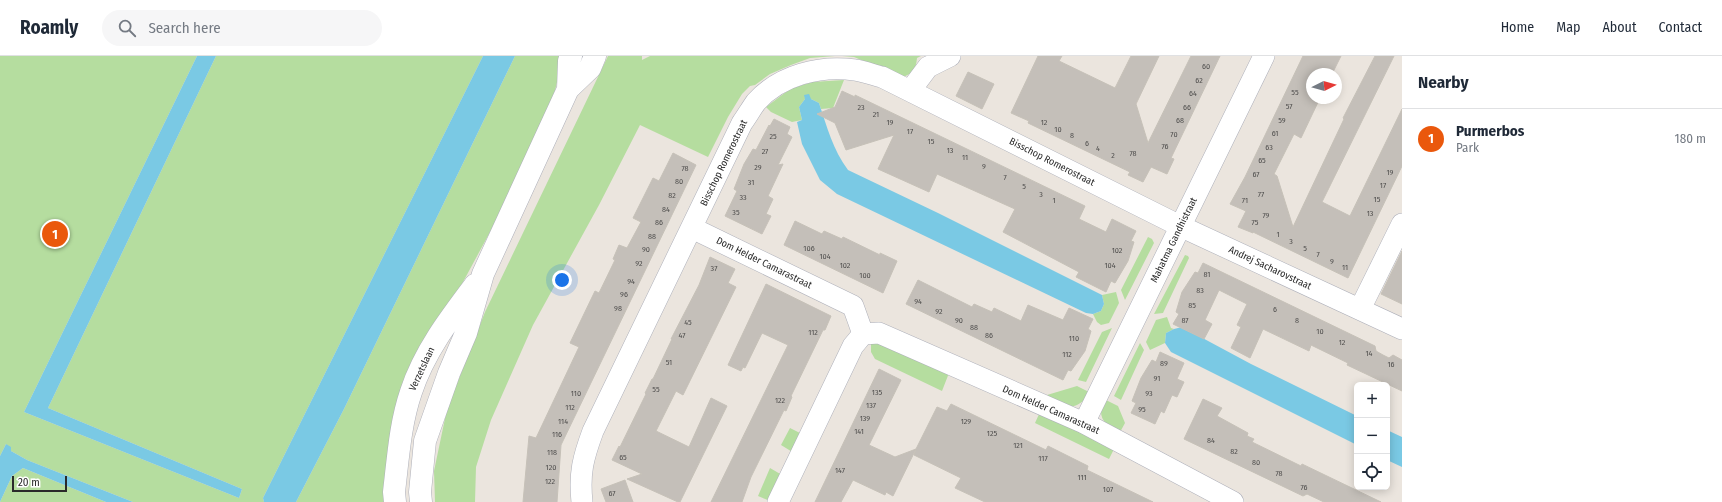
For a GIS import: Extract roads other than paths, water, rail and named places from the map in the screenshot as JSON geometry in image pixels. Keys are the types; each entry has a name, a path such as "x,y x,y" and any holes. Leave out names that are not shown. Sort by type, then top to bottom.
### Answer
{"main road":[{"name":"Verzetslaan","path":"568,89 569,61 571,56"},
{"name":"Verzetslaan","path":"422,502 420,492 425,441 449,373 466,333 483,274 568,89 590,68 595,56"},
{"name":"Verzetslaan","path":"395,502 394,492 402,430 411,392 424,360 446,324 483,274"}],"street":[{"path":"910,91 928,67 950,56"},
{"name":"Mahatma Gandhistraat","path":"1084,423 1264,56"},
{"name":"Bisschop Romerostraat","path":"582,502 580,481 583,461 593,431 742,123 756,102 774,87 794,76 830,69 855,70 882,77 1180,226"},
{"path":"1360,309 1402,224"},
{"name":"Andrej Sacharovstraat","path":"1180,226 1402,329"},
{"name":"Dom Helder Camarastraat","path":"692,228 853,306 863,334 878,333 1084,423 1234,502"},
{"path":"778,502 853,346 863,334"}],"water":[{"path":"197,56 216,56 48,408 242,489 239,498 24,412"},
{"path":"483,56 515,56 344,409 296,502 264,502 263,498"},
{"path":"809,94 811,99 819,103 834,146 848,170 1102,295 1104,304 1101,311 1093,314 1086,313 837,194 820,180 802,144 797,122 802,120 799,107 805,99 804,95"},
{"path":"1182,327 1251,364 1354,415 1354,444 1171,352 1165,343 1166,333"},
{"path":"1390,431 1402,437 1402,467 1390,461"},
{"path":"6,444 11,447 11,451 27,460 133,502 106,502 23,468 12,476 0,502 0,456"}],"place":[{"name":"Purmerbos","path":"55,234"}]}
